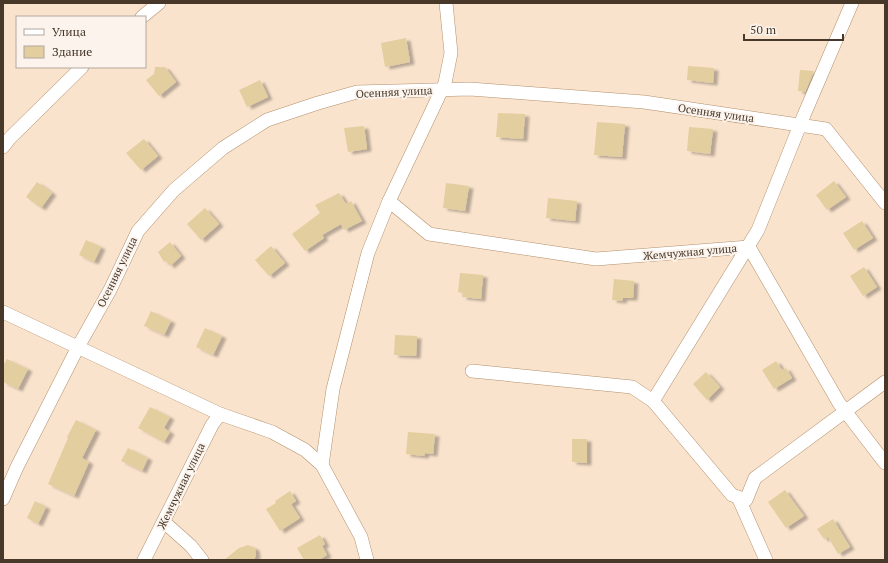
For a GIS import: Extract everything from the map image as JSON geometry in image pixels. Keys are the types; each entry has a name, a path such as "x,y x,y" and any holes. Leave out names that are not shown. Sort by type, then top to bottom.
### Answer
{"street":[{"path":"143,16 159,3"},
{"path":"322,466 333,389 368,253 389,201 445,83 451,53 446,3"},
{"path":"653,401 758,230 800,125 852,3"},
{"path":"3,147 10,138 81,68"},
{"name":"Осенняя улица","path":"3,498 20,461 78,347 110,290 138,230 174,190 223,148 267,120 357,92 470,89 644,102 826,129 885,203"},
{"name":"Жемчужная улица","path":"389,201 429,234 596,259 750,247 839,403 885,463"},
{"path":"3,312 220,414 272,432 305,450 322,466 361,537 367,560"},
{"path":"472,371 632,387 653,401 732,495 746,500 755,478 885,382"},
{"name":"Жемчужная улица","path":"144,560 212,424 220,414"},
{"path":"738,497 766,560"},
{"path":"164,522 191,546 202,560"}],"building":[{"path":"406,38 410,62 385,67 381,43"},
{"path":"688,66 714,68 713,83 687,80"},
{"path":"155,67 165,67 176,82 159,96 146,80 154,74"},
{"path":"800,70 814,71 805,92 798,91"},
{"path":"260,80 268,97 247,107 239,90"},
{"path":"498,113 525,114 523,139 496,137"},
{"path":"597,122 625,124 622,157 594,155"},
{"path":"364,126 367,149 348,152 344,128"},
{"path":"689,127 713,129 710,154 687,151"},
{"path":"144,139 158,156 141,170 126,153"},
{"path":"834,181 846,197 827,210 816,195"},
{"path":"37,182 52,193 41,208 26,197"},
{"path":"446,183 469,186 465,211 443,208"},
{"path":"339,193 346,204 351,201 362,221 344,230 341,224 322,235 324,238 305,251 292,234 320,213 315,205"},
{"path":"548,198 577,201 575,221 546,218"},
{"path":"205,208 219,224 201,240 187,224"},
{"path":"862,221 873,238 854,250 843,233"},
{"path":"86,240 101,247 94,262 79,255"},
{"path":"170,242 181,256 170,266 166,261 164,262 158,252"},
{"path":"271,246 285,263 269,276 255,260"},
{"path":"864,267 877,287 863,296 850,276"},
{"path":"460,273 483,275 481,299 462,297 463,293 458,292"},
{"path":"614,279 634,281 633,298 623,298 622,301 612,300"},
{"path":"151,311 171,321 164,335 144,326"},
{"path":"205,328 222,336 213,355 196,347"},
{"path":"395,335 417,336 416,356 394,355"},
{"path":"7,359 28,369 18,389 3,382 3,366"},
{"path":"776,361 782,370 786,368 792,378 774,389 762,370"},
{"path":"706,372 720,387 707,400 693,384"},
{"path":"150,407 170,417 164,428 170,432 164,442 138,428"},
{"path":"76,420 96,430 82,458 89,462 74,496 48,484 68,438 67,437"},
{"path":"408,432 435,434 433,454 425,453 424,456 406,454"},
{"path":"572,439 587,439 587,463 572,462"},
{"path":"128,448 148,458 142,471 121,461"},
{"path":"785,490 804,516 786,528 768,502"},
{"path":"290,491 296,501 291,504 300,518 280,531 266,509"},
{"path":"35,501 46,507 38,524 27,518"},
{"path":"833,519 850,547 838,554 828,537 824,539 817,529"},
{"path":"320,535 325,544 322,546 327,555 319,560 304,560 297,548"},
{"path":"248,545 255,548 256,555 254,560 224,560 239,548"}]}
